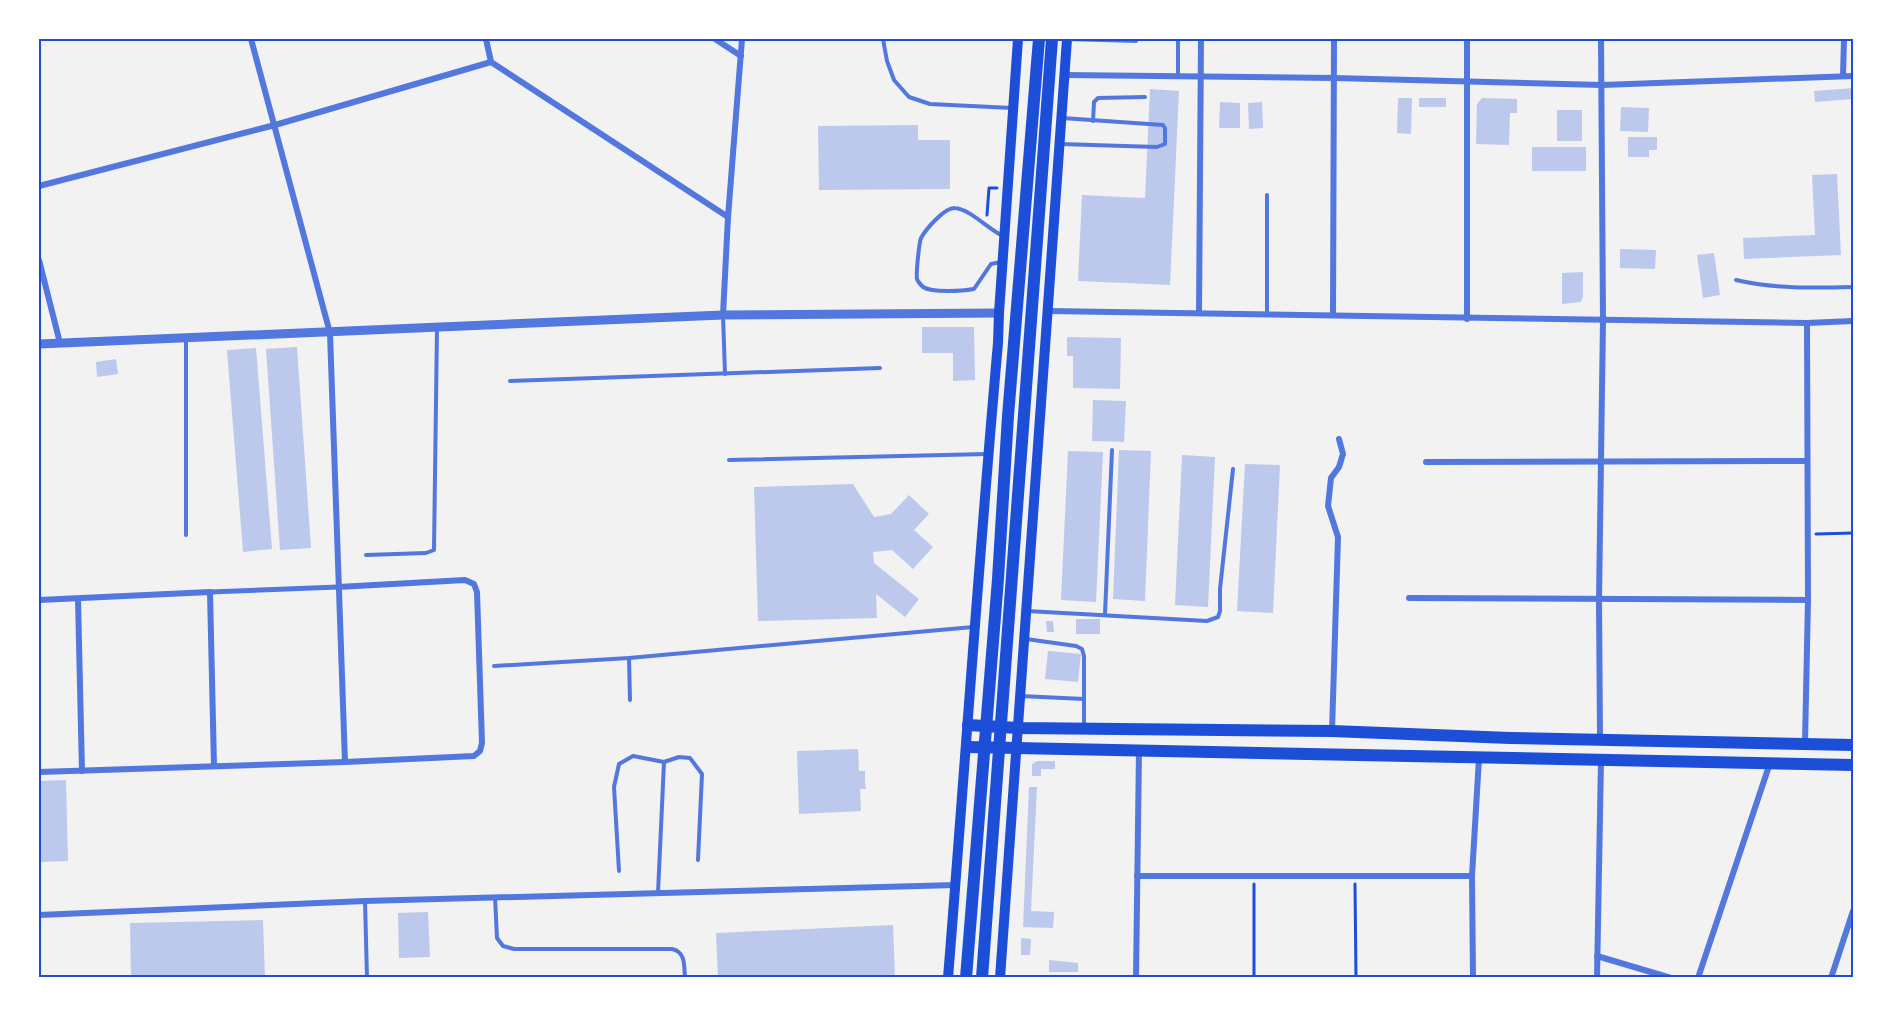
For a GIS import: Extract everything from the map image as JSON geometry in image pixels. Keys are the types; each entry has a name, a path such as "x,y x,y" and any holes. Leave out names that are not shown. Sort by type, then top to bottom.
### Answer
{"main road":[{"path":"948,978 998,343 1018,39"},
{"path":"966,978 1039,39"},
{"path":"982,978 1052,39"},
{"path":"1000,978 1067,39"},
{"path":"968,725 1018,728 1332,730 1510,738 1853,745"},
{"path":"1509,758 1510,738"},
{"path":"1683,762 1684,741"},
{"path":"967,747 1853,765"}],"street":[{"path":"251,39 330,333 345,762"},
{"path":"486,39 491,62 728,217"},
{"path":"715,39 741,56"},
{"path":"723,315 742,39"},
{"path":"1199,314 1201,39"},
{"path":"1333,315 1334,39"},
{"path":"1467,39 1467,319"},
{"path":"1600,739 1599,600 1603,320 1601,39"},
{"path":"1844,39 1844,76"},
{"path":"39,186 275,125 491,62"},
{"path":"1065,75 1334,78 1602,85 1853,76"},
{"path":"39,260 60,343"},
{"path":"1046,311 1467,319 1806,323 1853,321"},
{"path":"39,344 723,315 999,313"},
{"path":"1805,743 1808,600 1806,323"},
{"path":"1332,730 1338,537 1328,506 1331,478 1339,467 1343,454 1339,439"},
{"path":"1426,462 1807,461"},
{"path":"39,600 465,580 474,584 477,592 482,743 480,751 474,756 39,772"},
{"path":"210,592 214,766"},
{"path":"1409,598 1808,600"},
{"path":"78,599 82,771"},
{"path":"1136,978 1139,751"},
{"path":"1473,978 1472,876 1479,758"},
{"path":"1597,978 1601,760"},
{"path":"1698,978 1770,763"},
{"path":"1137,876 1472,876"},
{"path":"39,915 365,901 956,885"},
{"path":"1831,978 1853,911"},
{"path":"1597,956 1671,978"}],"lane":[{"path":"883,39 887,61 894,80 909,97 930,104 1013,108"},
{"path":"1067,39 1136,41"},
{"path":"1178,39 1178,77"},
{"path":"1094,121 1094,102 1098,98 1145,97"},
{"path":"1059,144 1157,147 1165,144 1166,128 1162,125 1061,118"},
{"path":"1267,195 1267,314"},
{"path":"1002,262 991,264 974,289 963,291 928,289 921,285 917,278 920,239 949,208 962,210 1004,237"},
{"path":"1736,280 1781,287 1853,287"},
{"path":"723,315 725,374"},
{"path":"366,555 426,553 434,550 437,327"},
{"path":"186,338 186,535"},
{"path":"510,381 880,368"},
{"path":"1105,614 1112,450"},
{"path":"729,460 988,454"},
{"path":"1026,611 1207,621 1218,617 1233,469"},
{"path":"494,666 629,658 974,627"},
{"path":"1024,639 1077,646 1082,649 1084,656 1084,728"},
{"path":"629,658 630,700"},
{"path":"1020,696 1084,699"},
{"path":"619,871 614,787 619,764 633,756 664,762 678,757 690,758 702,774 698,860"},
{"path":"658,893 664,762"},
{"path":"495,897 497,938 503,946 514,949 678,950 682,956 685,978"},
{"path":"365,901 367,978"}],"path":[{"path":"988,188 987,219 1005,220"},
{"path":"1807,534 1853,533"},
{"path":"1254,876 1254,978"},
{"path":"1355,877 1356,978"}],"building":[{"path":"1853,88 1853,99 1815,102 1814,91"},
{"path":"1150,89 1179,91 1170,285 1078,281 1082,195 1145,198"},
{"path":"1398,98 1412,98 1411,134 1397,133"},
{"path":"1419,98 1446,98 1446,107 1419,107"},
{"path":"1482,98 1517,99 1517,113 1510,113 1509,145 1476,144 1477,104"},
{"path":"1220,102 1240,103 1240,128 1219,128"},
{"path":"1262,102 1263,128 1249,129 1248,103"},
{"path":"1621,107 1649,108 1648,132 1620,131"},
{"path":"1557,110 1582,110 1582,141 1557,141"},
{"path":"918,125 918,140 950,140 950,189 819,190 818,126"},
{"path":"1628,137 1657,137 1657,150 1649,150 1649,157 1628,157"},
{"path":"1532,147 1586,147 1586,171 1532,171"},
{"path":"1837,174 1841,255 1744,259 1743,238 1815,235 1812,175"},
{"path":"1620,249 1656,250 1655,269 1620,268"},
{"path":"1714,253 1720,295 1703,298 1697,255"},
{"path":"1583,272 1581,302 1562,304 1562,273"},
{"path":"922,327 974,327 975,380 953,381 953,353 922,353"},
{"path":"1067,337 1121,338 1120,389 1073,388 1073,356 1067,356"},
{"path":"297,347 311,548 280,550 266,349"},
{"path":"256,348 272,549 243,552 227,350"},
{"path":"116,359 118,374 97,377 96,362"},
{"path":"1093,400 1126,401 1124,442 1092,441"},
{"path":"1119,450 1151,451 1145,601 1113,599"},
{"path":"1068,451 1103,452 1096,602 1061,600"},
{"path":"1182,455 1215,457 1208,607 1175,605"},
{"path":"1245,464 1280,465 1273,613 1237,611"},
{"path":"853,484 874,517 891,514 909,495 929,514 914,530 933,547 913,569 892,550 873,552 874,563 919,599 905,617 876,594 877,618 758,621 754,487"},
{"path":"1076,619 1100,619 1100,634 1076,634"},
{"path":"1046,621 1053,621 1054,632 1047,632"},
{"path":"1048,651 1081,654 1078,682 1045,679"},
{"path":"858,749 859,771 865,771 866,789 860,789 861,811 799,814 797,751"},
{"path":"1037,761 1055,761 1055,769 1041,769 1041,776 1032,776 1032,764"},
{"path":"66,780 68,861 39,862 39,781"},
{"path":"1029,787 1037,787 1031,911 1054,912 1053,928 1023,927"},
{"path":"428,912 430,957 399,958 398,913"},
{"path":"263,920 265,978 131,978 130,923"},
{"path":"893,925 895,978 718,978 716,933"},
{"path":"1021,938 1031,939 1030,955 1021,955"},
{"path":"1049,960 1078,963 1078,972 1049,972"}]}
